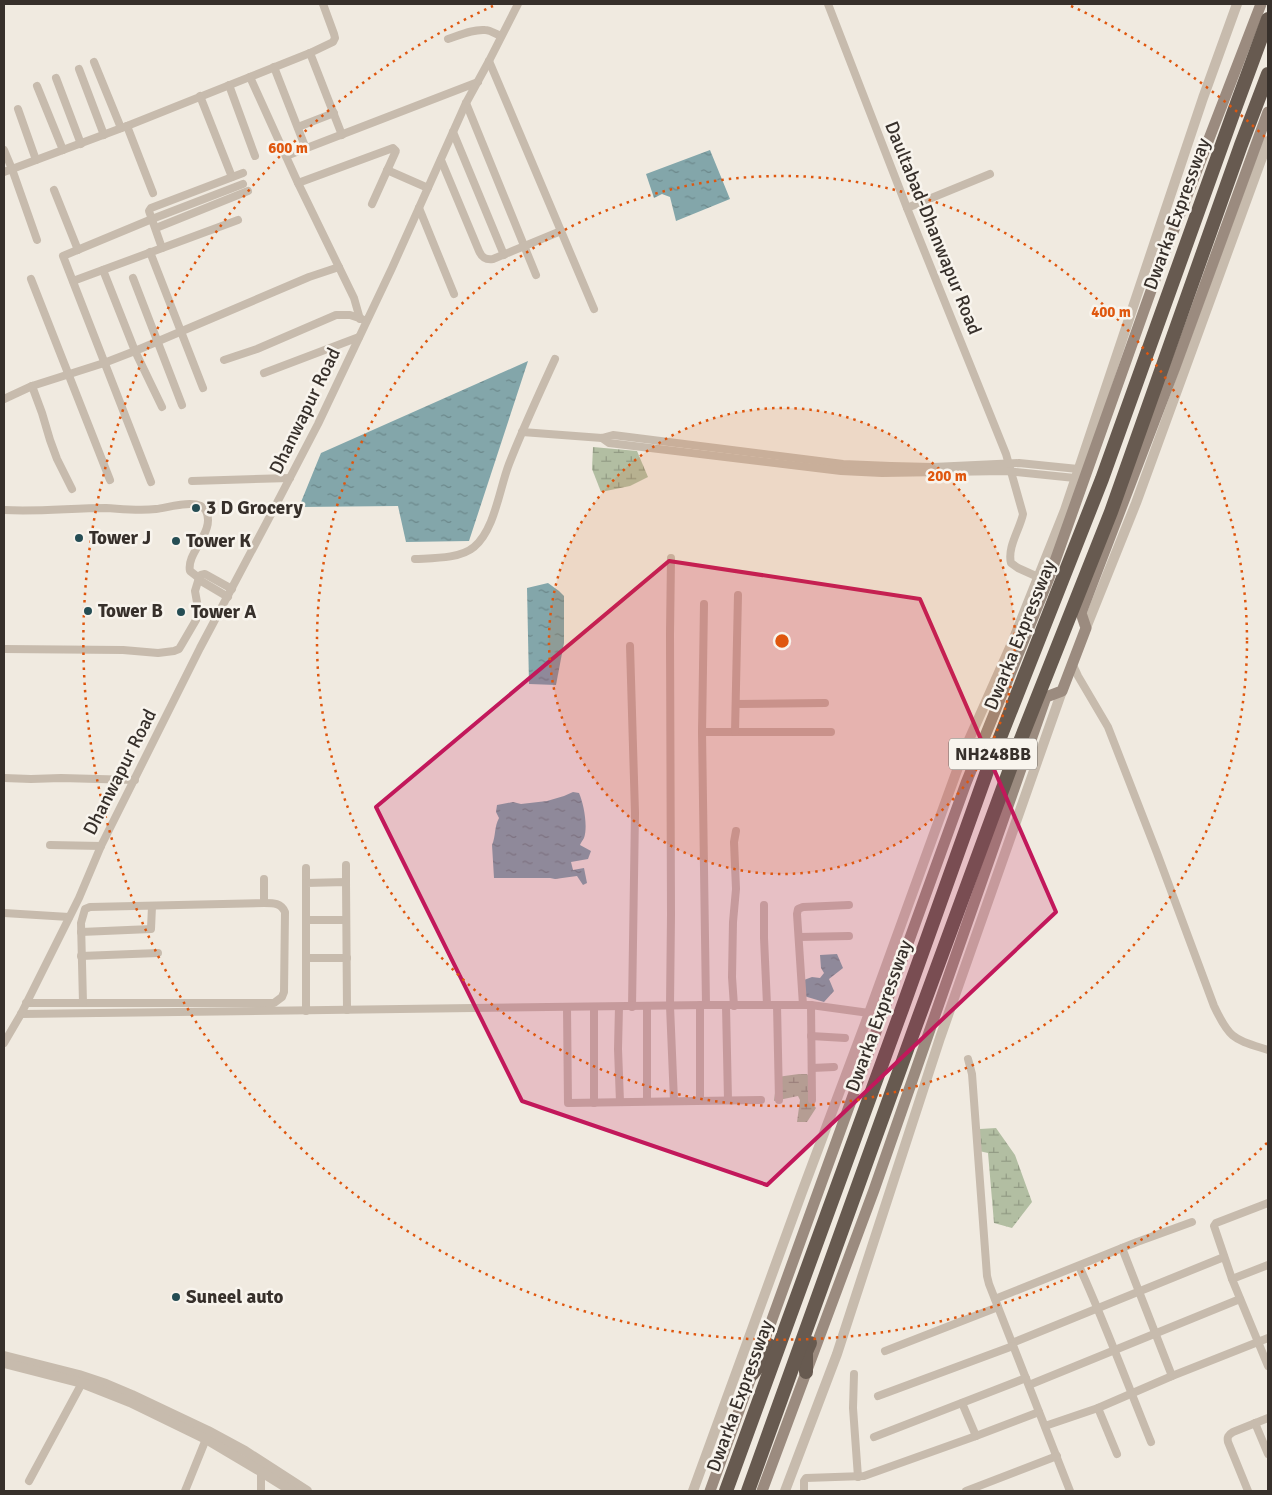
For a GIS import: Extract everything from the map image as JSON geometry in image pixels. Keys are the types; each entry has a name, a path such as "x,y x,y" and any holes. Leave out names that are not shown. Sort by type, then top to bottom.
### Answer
{"highway":[{"name":"Dwarka Expressway","path":"726,1491 990,763 1102,478 1268,19"},
{"name":"Dwarka Expressway","path":"748,1491 1011,766 1111,512 1268,74"},
{"path":"752,1374 762,1362 805,1253 819,1234"},
{"path":"806,1372 806,1352 842,1255 838,1244"}],"main road":[{"path":"710,1491 966,783 1049,578 1150,294 1260,4"},
{"path":"762,1491 874,1190 1046,698 1062,691 1086,628 1081,613 1175,367 1268,112"},
{"path":"1117,354 1126,362"}],"street":[{"path":"4,172 81,144 310,53 333,42 335,38 323,4"},
{"name":"Dhanwapur Road","path":"4,1044 68,920 101,846 200,648 290,478 359,337 364,319 419,208 466,103 518,4"},
{"name":"Daultabad-Dhanwapur Road","path":"828,4 1012,472 1023,514 1010,552 1010,562 1018,568 1038,577"},
{"path":"693,1491 964,751 1012,643 1065,510 1203,98 1237,4"},
{"path":"448,39 478,30 487,30 501,36"},
{"path":"310,53 342,135"},
{"path":"489,61 594,309"},
{"path":"94,62 153,193"},
{"path":"274,67 306,149"},
{"path":"79,69 104,134"},
{"path":"250,77 364,319"},
{"path":"56,78 81,144"},
{"path":"286,156 478,82"},
{"path":"229,85 255,156"},
{"path":"37,86 63,150"},
{"path":"200,96 232,177"},
{"path":"466,103 536,275"},
{"path":"18,110 36,160"},
{"path":"298,126 334,113"},
{"path":"453,132 504,255"},
{"path":"1086,628 1136,503 1268,141"},
{"path":"298,182 394,148 396,151 372,204"},
{"path":"4,150 37,240"},
{"path":"441,160 482,256 488,260 561,231"},
{"path":"387,170 428,188"},
{"path":"162,248 149,210 151,208 243,173"},
{"path":"907,208 990,174"},
{"path":"151,482 63,256 243,184"},
{"path":"54,190 78,250"},
{"path":"156,228 248,191"},
{"path":"419,208 454,294"},
{"path":"73,281 238,220"},
{"path":"150,252 203,388"},
{"path":"4,399 32,386 135,351 309,278 340,267"},
{"path":"103,270 135,351 162,407"},
{"path":"133,278 182,405"},
{"path":"31,279 70,374 110,480"},
{"path":"224,360 257,349 336,315 350,315 364,319"},
{"path":"264,373 359,337"},
{"path":"415,559 456,556 473,548 483,536 492,521 501,486 522,432 555,359"},
{"path":"32,386 55,453 72,489"},
{"path":"522,432 602,438 613,435 841,471 882,473 1077,473"},
{"path":"749,455 843,464 891,466 1008,463 1077,473"},
{"path":"192,481 290,478"},
{"path":"4,510 107,508 145,510 192,503 202,506 206,511 208,520 206,531 190,563 189,569 191,573 200,578 204,583 228,597"},
{"path":"671,558 670,1006 674,1101"},
{"path":"4,649 123,650 158,653 174,651 179,649 196,620 198,608 195,590 201,575 205,574 232,589"},
{"path":"735,732 738,595"},
{"path":"700,1100 703,1005 702,732 704,604"},
{"path":"630,646 635,812 632,1007"},
{"path":"1072,663 1108,727 1223,1026 1232,1036 1240,1041 1268,1050"},
{"path":"785,1491 837,1354 937,1048 1062,691"},
{"path":"736,704 826,703"},
{"path":"702,732 831,732"},
{"path":"4,778 135,780"},
{"path":"728,1100 733,922 736,889 734,842 736,831"},
{"path":"50,845 101,846"},
{"path":"346,865 347,1010"},
{"path":"306,868 306,1011"},
{"path":"264,879 264,902"},
{"path":"306,882 346,882"},
{"path":"26,1002 83,1003 267,1003 278,1000 284,992 285,912 283,907 278,904 264,902 90,907 85,909 80,923 83,1003"},
{"path":"764,905 767,1006"},
{"path":"812,1100 811,1036 797,914 798,909 803,907 850,905"},
{"path":"81,932 151,929 152,906"},
{"path":"4,913 80,923"},
{"path":"306,920 346,920"},
{"path":"799,938 849,936"},
{"path":"81,956 158,954"},
{"path":"306,958 347,958"},
{"path":"20,1014 703,1005 807,1005 869,1013"},
{"path":"777,1005 779,1100"},
{"path":"594,1007 594,1103"},
{"path":"619,1007 620,1102"},
{"path":"647,1007 647,1101"},
{"path":"567,1008 567,1102 570,1104 760,1100"},
{"path":"811,1036 845,1038"},
{"path":"968,1059 972,1074 987,1276 1070,1491"},
{"path":"812,1068 834,1067"},
{"path":"1268,1203 1216,1223 1214,1226 1232,1279 1268,1366"},
{"path":"885,1351 1079,1266 1192,1222"},
{"path":"1122,1248 1172,1376"},
{"path":"878,1396 1013,1344 1224,1257"},
{"path":"1232,1279 1268,1265"},
{"path":"1079,1266 1098,1308 1151,1442"},
{"path":"874,1437 962,1403 1113,1350 1240,1299"},
{"path":"1045,1426 1098,1408 1268,1338"},
{"path":"4,1356 79,1374 131,1399 306,1491"},
{"path":"4,1363 82,1383 131,1399 208,1431 245,1451 292,1491"},
{"path":"854,1374 853,1408 858,1477"},
{"path":"29,1481 82,1383"},
{"path":"962,1403 976,1436"},
{"path":"1098,1408 1117,1454"},
{"path":"790,1478 858,1477 1039,1412"},
{"path":"1248,1491 1227,1438 1233,1432 1268,1418"},
{"path":"1255,1422 1268,1454"},
{"path":"185,1491 206,1439"},
{"path":"966,1491 1057,1456"},
{"path":"261,1491 262,1467"},
{"path":"804,1491 804,1481 806,1478"}],"highlighted area":[{"path":"669,561 920,599 1056,912 767,1185 522,1101 376,807"}],"green space":[{"path":"593,447 637,451 648,477 630,486 601,492 592,469"},
{"path":"807,1074 810,1078 811,1102 816,1108 807,1122 797,1122 800,1100 798,1096 774,1101 777,1077"},
{"path":"996,1128 1015,1155 1032,1202 1012,1228 994,1223 988,1153 979,1151 980,1129"}],"water":[{"path":"710,150 730,199 676,221 670,197 662,194 654,198 646,174"},
{"path":"528,361 469,541 406,542 398,506 299,507 321,453"},
{"path":"548,583 564,596 564,643 556,685 529,684 527,588"},
{"path":"573,792 579,793 585,816 586,828 580,845 591,851 588,859 571,862 573,870 584,868 587,883 583,885 577,876 555,879 494,878 492,845 499,818 496,812 497,805 513,802 521,804 547,801"},
{"path":"837,954 843,968 829,979 834,991 824,1002 804,996 804,980 812,977 820,978 824,973 821,968 820,955"}],"place":[{"name":"3 D Grocery","path":"196,508"},
{"name":"Tower J","path":"79,538"},
{"name":"Tower K","path":"176,541"},
{"name":"Tower B","path":"88,611"},
{"name":"Tower A","path":"181,612"},
{"name":"Suneel auto","path":"176,1297"}]}
